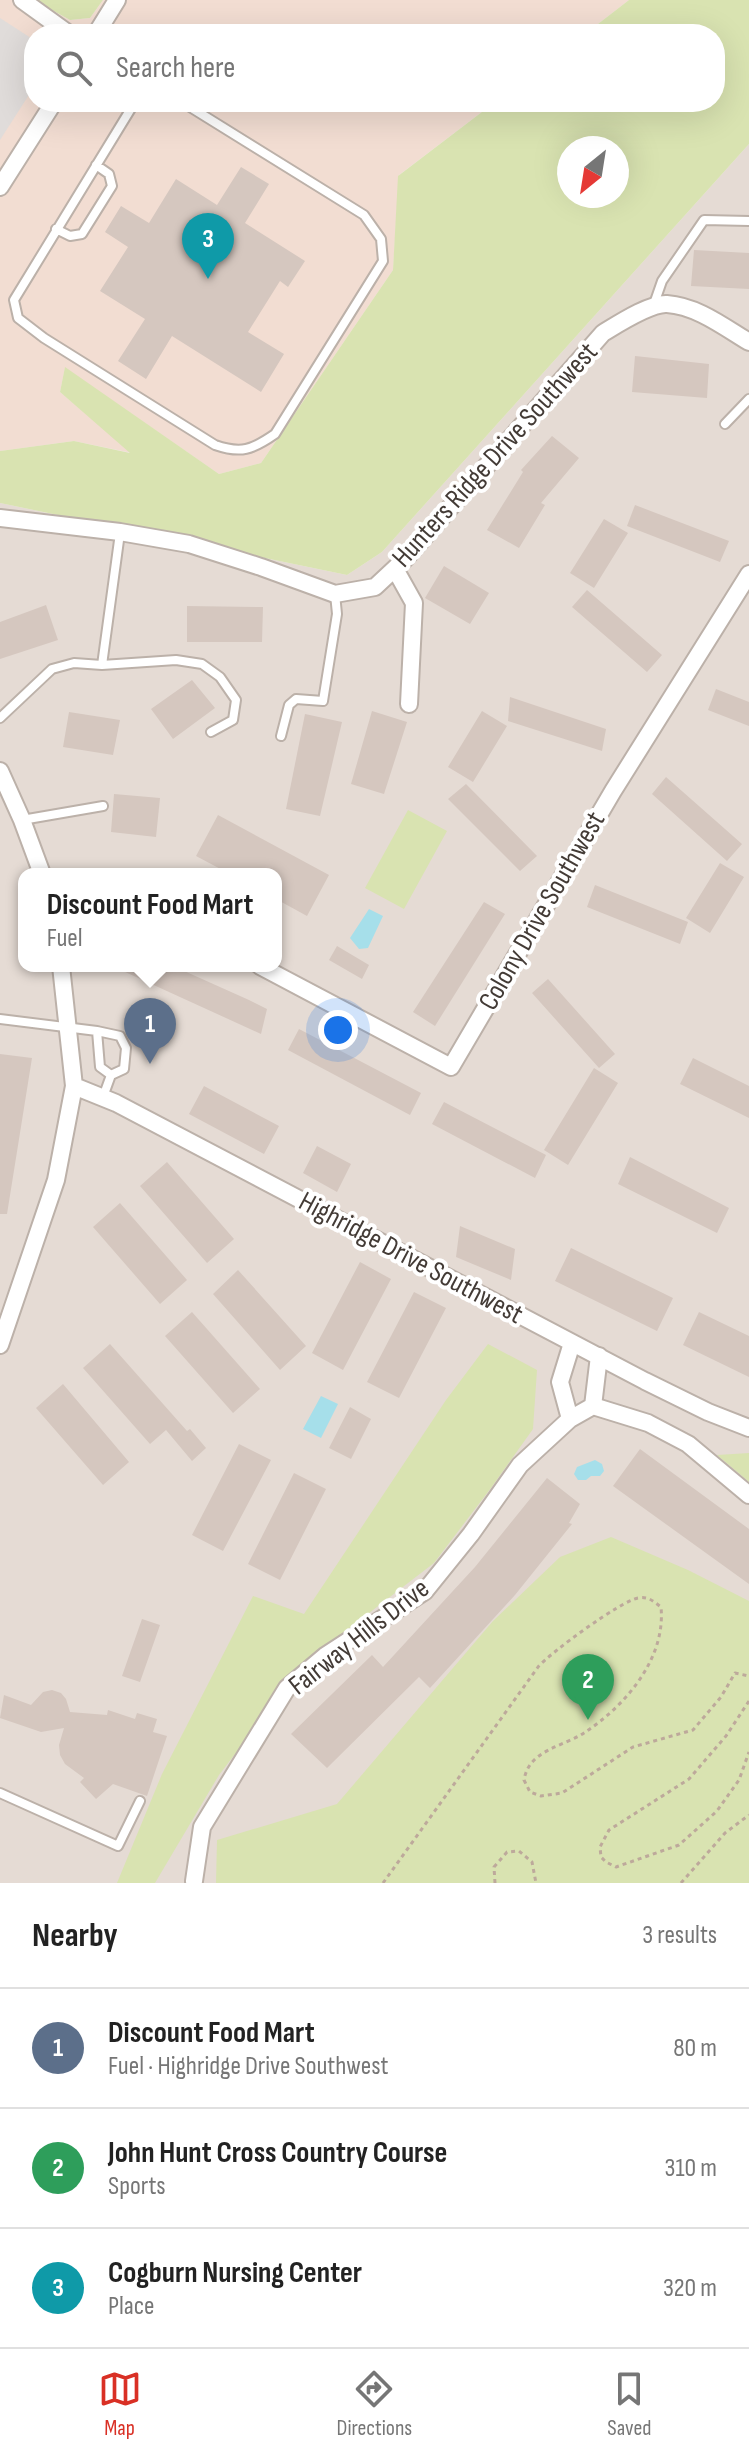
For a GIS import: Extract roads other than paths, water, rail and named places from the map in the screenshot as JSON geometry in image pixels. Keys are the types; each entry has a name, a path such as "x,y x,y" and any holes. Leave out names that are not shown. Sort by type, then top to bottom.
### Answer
{"street":[{"path":"22,0 55,24"},
{"path":"102,24 117,0"},
{"path":"0,187 48,112"},
{"name":"Hunters Ridge Drive Southwest","path":"0,518 120,532 189,544 335,594 375,587 395,569 538,410 603,333 632,316 665,304 700,313 749,342"},
{"path":"395,569 414,603 409,704"},
{"name":"Colony Drive Southwest","path":"271,972 451,1067 613,791 749,574"},
{"path":"0,771 40,868"},
{"path":"0,1345 56,1180 74,1086 62,972"},
{"name":"Highridge Drive Southwest","path":"74,1086 103,1098 708,1412 749,1428"},
{"path":"570,1419 560,1382 572,1343"},
{"path":"599,1356 593,1406 648,1423 688,1444 749,1495"},
{"name":"Fairway Hills Drive","path":"194,1881 202,1827 287,1688 325,1656 425,1591 471,1534 520,1465 570,1419 593,1406"}],"lane":[{"path":"129,112 14,300 18,318 57,346 215,445 234,452 257,447 275,434 383,261 381,239 364,215 198,112"},
{"path":"56,229 70,236 82,234 112,186 109,174 96,165"},
{"path":"652,309 662,281 704,220 749,221"},
{"path":"725,424 749,399"},
{"path":"102,665 120,532"},
{"path":"281,736 289,705 296,699 323,701 337,614 335,594"},
{"path":"0,718 52,669 74,663 102,665 176,660 202,664 220,677 236,700 233,720 211,732"},
{"path":"22,820 103,806"},
{"path":"0,1019 69,1026 120,1036 126,1048 124,1069 111,1075 103,1098"},
{"path":"97,1031 100,1067 111,1075"},
{"path":"0,1793 118,1846 140,1801"}],"water":[{"path":"369,909 383,916 368,948 359,949 350,938"},
{"path":"321,1396 338,1404 321,1438 303,1429"},
{"path":"595,1460 602,1464 604,1471 600,1476 578,1480 574,1474 577,1467"}],"place":[{"name":"Cogburn Nursing Center","path":"208,279"},
{"name":"Discount Food Mart","path":"150,1064"},
{"name":"John Hunt Cross Country Course","path":"588,1720"}]}
